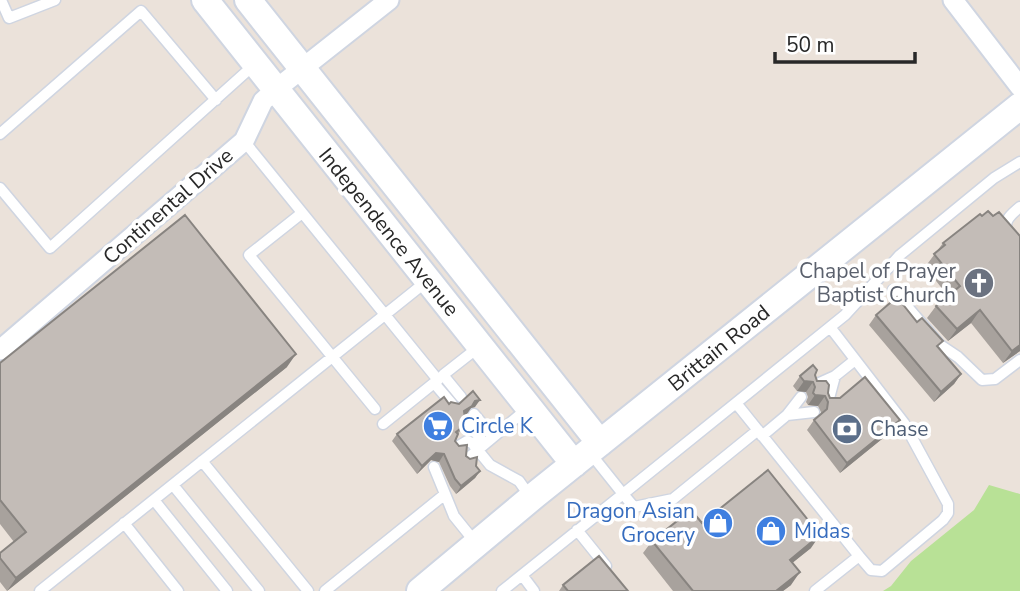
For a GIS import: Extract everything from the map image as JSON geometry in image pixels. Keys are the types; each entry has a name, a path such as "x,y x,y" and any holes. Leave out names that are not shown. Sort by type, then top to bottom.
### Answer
{"street":[{"name":"Independence Avenue","path":"205,0 529,407 588,453"},
{"name":"Independence Avenue","path":"248,0 302,68 588,453"},
{"name":"Continental Drive","path":"0,350 244,141 263,102 275,90 389,0"},
{"path":"953,0 1020,87"},
{"name":"Brittain Road","path":"420,591 531,498 1020,106"}],"lane":[{"path":"2,0 9,18 55,0"},
{"path":"0,134 141,11 216,100"},
{"path":"0,188 50,248 255,64"},
{"path":"244,141 439,379 461,397"},
{"path":"502,591 830,327 900,255 994,178 1020,162"},
{"path":"1020,207 1007,217 1005,223 1006,230 1020,247"},
{"path":"302,213 249,255 375,409"},
{"path":"46,589 124,523 428,280"},
{"path":"893,290 940,345 958,357 982,380 995,379 1020,360"},
{"path":"736,403 871,570 881,571 943,520 948,513 948,504 904,423 830,327"},
{"path":"383,424 481,346"},
{"path":"812,382 835,376 855,360"},
{"path":"825,398 835,376"},
{"path":"439,379 452,404"},
{"path":"786,415 799,393"},
{"path":"467,459 529,407"},
{"path":"588,453 634,507 673,499 786,415 811,409"},
{"path":"474,414 494,437"},
{"path":"466,421 488,462 519,481 531,498"},
{"path":"457,447 467,441 481,447"},
{"path":"202,461 308,591"},
{"path":"478,471 488,462"},
{"path":"434,467 448,494 454,516 476,544"},
{"path":"173,485 259,591"},
{"path":"325,591 448,494"},
{"path":"154,500 227,591"},
{"path":"124,523 178,591"},
{"path":"578,530 610,571"},
{"path":"815,591 859,556"},
{"path":"522,575 534,591"}],"green space":[{"path":"989,485 1020,494 1020,591 883,591 891,586 911,561 974,510"}],"building":[{"name":"Chapel of Prayer Baptist Church","path":"988,211 993,216 999,212 1020,236 1020,345 1012,351 980,310 957,329 936,306 960,286 934,254 945,245 943,243 980,214 982,216"},
{"path":"185,215 296,354 16,578 0,558 0,553 26,532 0,500 0,363"},
{"path":"897,297 917,322 922,318 943,341 937,346 961,374 941,392 876,315"},
{"path":"813,365 817,370 817,381 826,381 829,385 830,398 840,398 865,377 900,420 847,463 814,420 827,409 828,402 825,396 813,393 813,382 804,381 800,376"},
{"path":"473,391 480,400 464,411 465,418 462,421 465,425 456,432 458,434 455,441 459,446 467,445 466,456 470,459 477,457 476,466 480,471 461,486 444,454 436,453 422,466 397,434 444,397 449,404 459,404"},
{"path":"768,470 820,535 790,560 800,572 776,591 693,591 652,541 691,510 702,523"},
{"path":"599,556 628,591 568,591 563,585"}],"place":[{"name":"Chapel of Prayer Baptist Church","path":"979,283"},
{"name":"Circle K","path":"438,426"},
{"name":"Chase","path":"847,429"},
{"name":"Dragon Asian Grocery","path":"718,523"},
{"name":"Midas","path":"771,531"}]}
